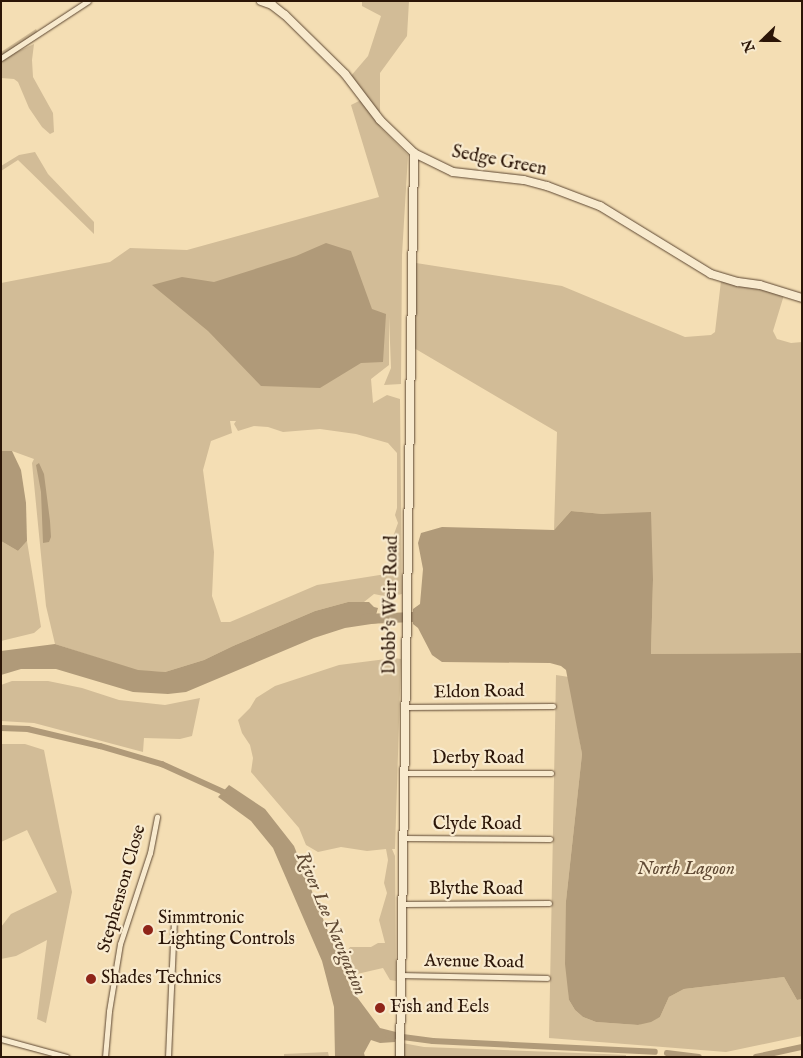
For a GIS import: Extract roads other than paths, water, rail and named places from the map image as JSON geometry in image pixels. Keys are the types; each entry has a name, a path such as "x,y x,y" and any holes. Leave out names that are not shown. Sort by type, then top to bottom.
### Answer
{"street":[{"path":"1,58 88,1"},
{"name":"Sedge Green","path":"261,1 272,5 285,15 345,74 380,120 414,153 453,172 524,180 556,189 600,206 711,274 738,282 760,285 802,298"},
{"name":"Dobb's Weir Road","path":"400,1057 414,153"},
{"name":"Eldon Road","path":"405,707 552,706"},
{"name":"Derby Road","path":"404,773 551,773"},
{"name":"Stephenson Close","path":"105,1057 109,1011 120,944 150,853 157,817"},
{"name":"Clyde Road","path":"404,838 550,839"},
{"name":"Blythe Road","path":"403,904 549,903"},
{"path":"168,1057 174,918"},
{"name":"Avenue Road","path":"401,975 547,978"},
{"path":"1,1039 55,1056 67,1057"}],"water":[{"path":"326,243 351,251 372,309 386,314 383,362 361,363 320,388 261,386 208,331 152,285 182,277 214,282 296,256"},
{"path":"1,451 12,451 21,470 26,503 27,541 18,551 1,541"},
{"path":"39,463 44,474 51,537 49,542 43,543 41,492 36,465"},
{"name":"North Lagoon","path":"571,511 603,514 651,512 653,580 651,654 802,653 802,999 797,1000 784,977 684,989 669,997 660,1017 651,1022 638,1025 596,1022 583,1017 575,1010 569,1000 565,964 566,901 582,754 566,670 561,666 550,663 442,662 432,655 418,628 413,624 413,609 420,604 423,569 418,543 421,533 442,527 554,530"},
{"path":"348,602 369,602 378,608 376,615 378,623 345,628 314,638 186,692 168,694 133,692 56,669 21,669 1,675 1,651 55,644 138,670 165,672 204,660 315,611"},
{"path":"229,785 265,809 294,846 351,989 380,1028 396,1032 395,1042 380,1043 371,1040 364,1053 365,1057 335,1057 334,1007 322,961 273,848 251,821 218,797"}],"waterway":[{"path":"365,619 413,617"},
{"name":"River Lee Navigation","path":"1,728 28,729 100,746 162,764 228,794"},
{"name":"River Lee Navigation","path":"388,1035 433,1041 655,1052"},
{"name":"River Lee Navigation","path":"756,1057 802,1047"},
{"name":"River Lee Navigation","path":"667,1053 699,1057"}],"place":[{"name":"Simmtronic Lighting Controls","path":"148,930"},
{"name":"Shades Technics","path":"91,979"},
{"name":"Fish and Eels","path":"380,1008"}]}
